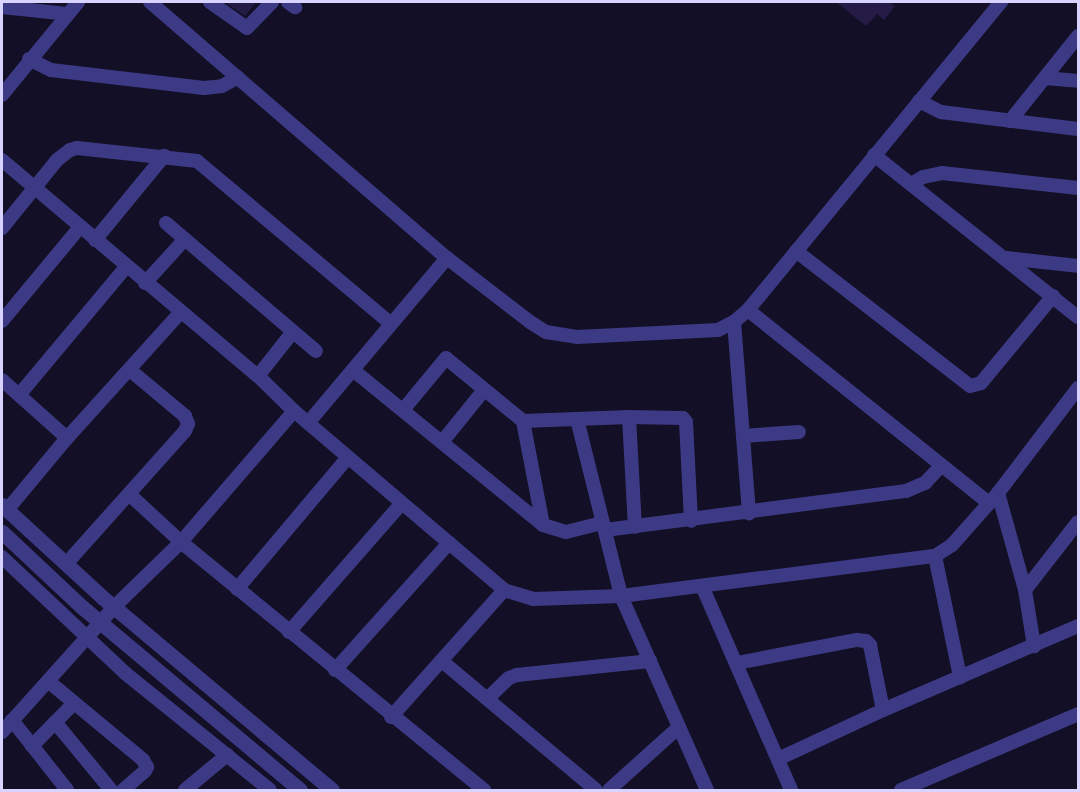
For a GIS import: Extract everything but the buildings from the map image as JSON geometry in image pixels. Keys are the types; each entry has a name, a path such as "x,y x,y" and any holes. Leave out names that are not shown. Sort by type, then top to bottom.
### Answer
{"street":[{"path":"2,94 78,2"},
{"path":"150,2 447,258 530,322 546,332 563,337 718,330 734,322 748,310 1001,2"},
{"path":"210,2 247,28 272,2"},
{"path":"2,7 67,14"},
{"path":"1010,121 1078,36"},
{"path":"29,59 51,70 204,88 222,86 238,77"},
{"path":"1045,78 1078,81"},
{"path":"919,101 941,112 1078,129"},
{"path":"2,228 57,160 70,150 77,148 197,161 210,169 392,324"},
{"path":"874,155 1078,317"},
{"path":"95,240 164,156"},
{"path":"2,160 126,267 258,376 294,411 504,590 533,599 621,596 935,556 952,545 994,498 1078,388"},
{"path":"911,184 923,177 942,173 1078,188"},
{"path":"166,223 292,333 316,351"},
{"path":"2,321 80,227"},
{"path":"145,283 185,239"},
{"path":"796,251 970,386 981,383 1053,296"},
{"path":"308,423 447,258"},
{"path":"1004,258 1078,266"},
{"path":"19,395 126,267"},
{"path":"748,310 940,466 994,498 1024,590 1034,646"},
{"path":"181,312 131,371 123,375 4,508 114,607 332,790"},
{"path":"734,322 749,513"},
{"path":"258,376 292,333"},
{"path":"403,410 446,358 523,421 678,417 686,422 691,520"},
{"path":"353,370 543,525 566,532 604,526 635,527 914,490 925,483 940,466"},
{"path":"66,564 188,424 185,416 131,371"},
{"path":"2,380 67,438"},
{"path":"442,442 484,390"},
{"path":"2,732 114,607 181,542 294,411"},
{"path":"629,417 635,527"},
{"path":"577,419 621,596 707,790"},
{"path":"523,421 543,525"},
{"path":"743,436 799,432"},
{"path":"237,589 348,457"},
{"path":"129,494 237,589 391,717 484,790"},
{"path":"289,632 402,503"},
{"path":"1024,590 1078,522"},
{"path":"2,532 101,622 300,790"},
{"path":"335,670 449,543"},
{"path":"935,556 960,677"},
{"path":"2,557 87,639 270,790"},
{"path":"702,586 791,790"},
{"path":"391,717 443,662 504,590"},
{"path":"778,759 883,710 1078,626"},
{"path":"737,663 857,640 866,641 870,645 883,710"},
{"path":"487,699 509,678 517,675 650,661"},
{"path":"443,662 596,790"},
{"path":"48,681 146,764 145,771 123,790"},
{"path":"32,746 74,703"},
{"path":"901,790 1078,714"},
{"path":"12,720 67,790"},
{"path":"55,722 111,790"},
{"path":"609,790 679,727"},
{"path":"185,790 227,756"}]}
